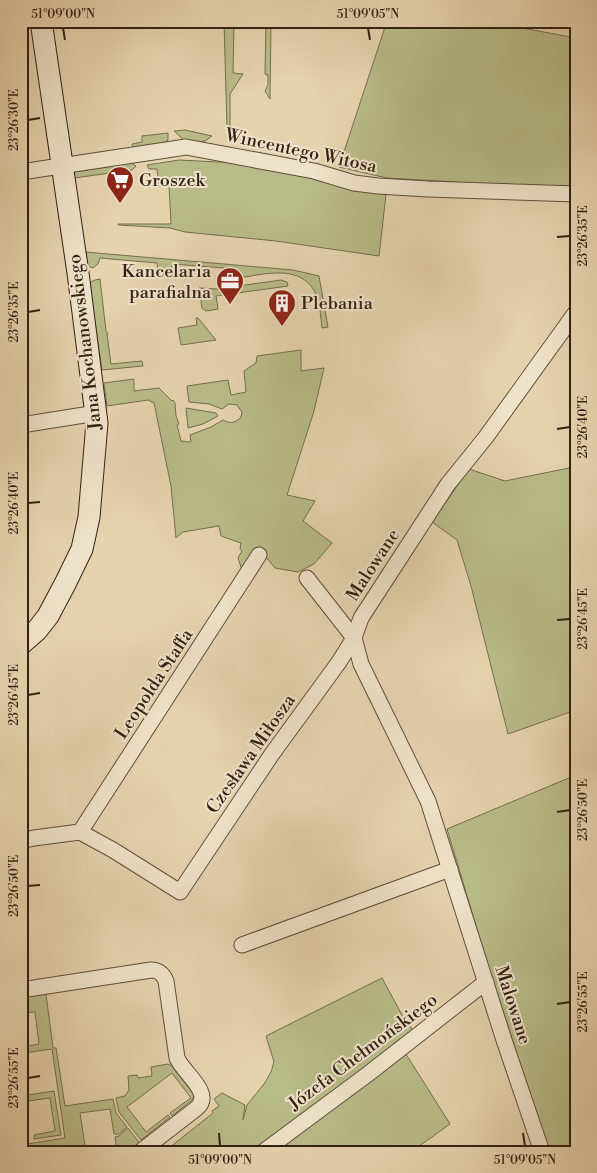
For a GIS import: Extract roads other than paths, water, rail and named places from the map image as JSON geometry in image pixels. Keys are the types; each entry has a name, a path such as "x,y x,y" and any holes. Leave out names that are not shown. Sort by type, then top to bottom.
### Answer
{"street":[{"name":"Jana Kochanowskiego","path":"21,644 37,630 48,616 82,550 89,517 97,413 41,21"},
{"name":"Wincentego Witosa","path":"21,172 186,147 314,171 354,183 378,186 576,194"},
{"name":"Malowane","path":"542,1152 428,801 361,664 354,638 361,618 448,484 486,437 576,312"},
{"path":"21,425 97,413"},
{"name":"Leopolda Staffa","path":"80,832 259,555"},
{"path":"307,578 354,638"},
{"name":"Czesława Miłosza","path":"80,832 114,850 180,892 272,754 339,662 354,638"},
{"path":"21,841 80,832"},
{"path":"242,945 450,868"},
{"path":"21,990 151,970 156,970 163,976 166,981 180,1065 200,1089 203,1100 202,1104 140,1152"},
{"name":"Józefa Chełmońskiego","path":"263,1152 368,1074 486,982"}],"place":[{"name":"Groszek","path":"120,204"},
{"name":"Kancelaria parafialna","path":"230,305"},
{"name":"Plebania","path":"282,327"}]}
